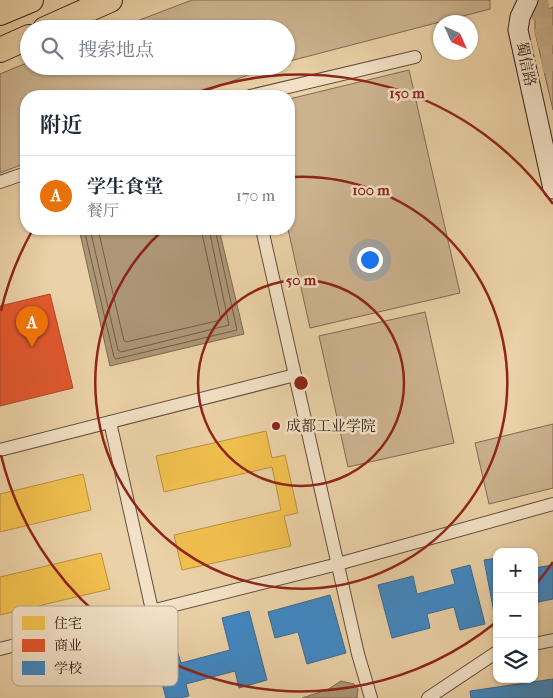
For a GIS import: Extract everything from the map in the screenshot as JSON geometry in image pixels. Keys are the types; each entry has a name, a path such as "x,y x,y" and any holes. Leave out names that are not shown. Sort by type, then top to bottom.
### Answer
{"highway":[{"path":"0,14 31,0"},
{"path":"65,20 110,0"},
{"path":"0,50 20,40"}],"main road":[{"name":"蜀信路","path":"528,0 520,17 518,30 553,186"}],"street":[{"path":"275,90 415,57"},
{"path":"0,182 20,175"},
{"path":"263,235 358,654 372,698"},
{"path":"0,450 295,375"},
{"path":"110,422 151,606"},
{"path":"168,606 338,564 553,504"},
{"path":"538,643 553,640"},
{"path":"428,698 493,655"}],"shaded area":[{"path":"192,0 490,0 490,9 467,15 433,15 433,24 295,60 295,20 140,20"},
{"path":"553,7 553,110 535,32 535,16"},
{"path":"20,66 20,75 248,75 209,90 20,90 20,165 0,173 0,74"},
{"path":"409,70 460,293 310,328 289,235 295,235 295,98"},
{"path":"425,312 454,443 348,467 319,336"},
{"path":"553,424 553,488 489,504 475,443"}],"water":[{"path":"80,235 220,235 244,334 110,366"},
{"path":"341,681 354,684 358,689 357,698 302,698 327,690"}],"building: 住宅":[{"path":"266,431 272,458 285,455 298,513 284,516 291,546 182,570 174,535 281,510 272,467 164,492 156,456"},
{"path":"83,474 91,510 0,532 0,494"},
{"path":"101,553 110,589 38,606 12,606 12,612 0,615 0,577"}],"building: 商业":[{"path":"50,294 73,388 0,406 0,306"}],"building: 学校":[{"path":"493,559 493,607 484,560"},
{"path":"470,565 485,624 460,630 454,607 427,614 430,628 392,638 378,585 413,576 417,594 455,584 451,570"},
{"path":"553,565 553,599 538,602 538,567"},
{"path":"330,595 346,653 307,664 298,632 275,638 268,612"},
{"path":"249,611 267,680 239,688 235,671 186,684 189,696 166,698 163,686 178,686 178,653 181,663 230,650 222,618"},
{"path":"553,679 553,698 471,698 470,691 538,683 538,681"}],"tunnel":[{"path":"538,0 553,71"}],"place":[{"name":"学生食堂","path":"32,347"},
{"name":"成都工业学院","path":"276,426"}]}
